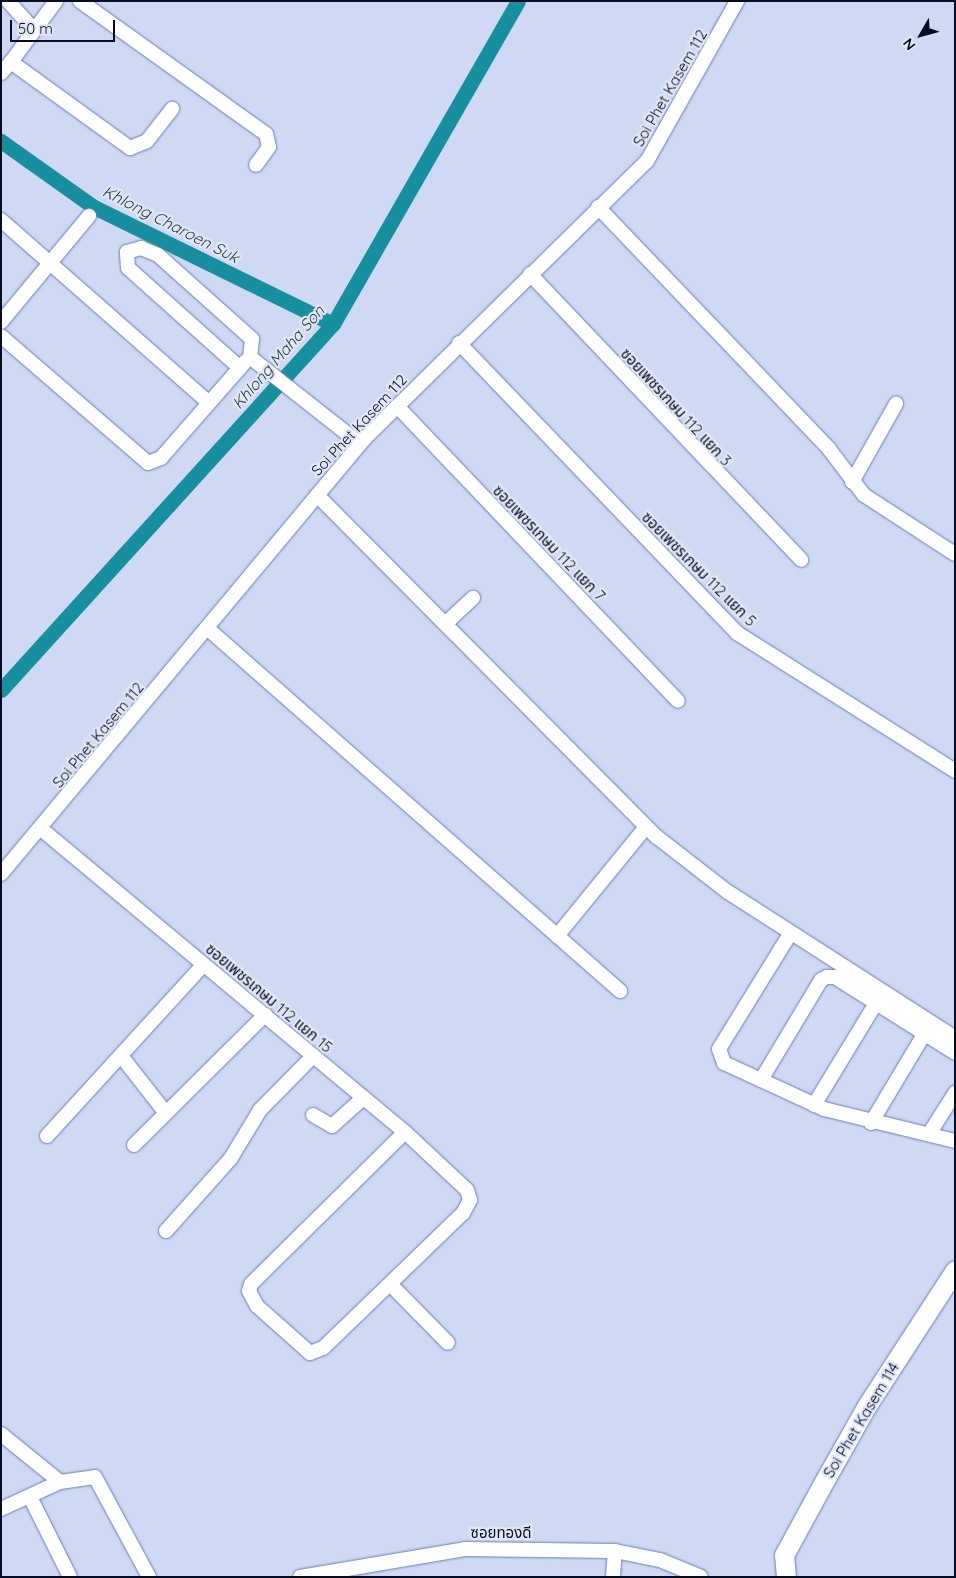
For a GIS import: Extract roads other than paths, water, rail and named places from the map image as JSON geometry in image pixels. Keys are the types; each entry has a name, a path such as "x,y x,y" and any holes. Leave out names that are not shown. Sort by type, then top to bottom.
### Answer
{"street":[{"path":"8,1 34,30"},
{"path":"1,73 56,1"},
{"path":"80,1 266,134 269,147 256,165"},
{"name":"Soi Phet Kasem 112","path":"1,874 360,444 659,144 737,1"},
{"path":"11,62 130,148 147,141 172,109"},
{"path":"598,207 829,449 852,482 864,495 955,554"},
{"path":"1,322 89,216"},
{"path":"1,220 208,402"},
{"path":"240,368 128,268 127,252 141,248 158,255 252,339 254,360 360,444"},
{"name":"ซอยเพชรเกษม 112 แยก 3","path":"530,274 801,560"},
{"path":"1,336 148,463 161,458 208,402 240,368 254,360"},
{"name":"ซอยเพชรเกษม 112 แยก 5","path":"459,343 737,634 955,770"},
{"path":"852,482 896,404"},
{"name":"ซอยเพชรเกษม 112 แยก 7","path":"397,406 678,701"},
{"path":"317,495 646,827 790,934 928,1029 955,1053"},
{"path":"446,624 473,598"},
{"path":"207,628 620,991"},
{"path":"557,936 646,827"},
{"name":"ซอยเพชรเกษม 112 แยก 15","path":"40,828 202,965 265,1015 362,1099 405,1132 467,1190 470,1200 463,1213 391,1285"},
{"path":"790,934 719,1049 724,1063 814,1105 870,1124 929,1134 955,1141"},
{"path":"47,1136 122,1057 202,965"},
{"path":"761,1080 821,980 835,976 876,1003 928,1029 955,1038"},
{"path":"814,1105 876,1003"},
{"path":"134,1145 165,1112 265,1015"},
{"path":"870,1124 928,1029"},
{"path":"166,1231 231,1158 260,1110 313,1056"},
{"path":"122,1057 165,1112"},
{"path":"929,1134 955,1093"},
{"path":"313,1115 332,1126 362,1099"},
{"path":"405,1132 260,1274 249,1291 257,1306 310,1353 323,1348 391,1285 448,1343"},
{"name":"Soi Phet Kasem 114","path":"784,1555 866,1407 955,1270"},
{"path":"1,1434 60,1482"},
{"path":"1,1509 60,1482 86,1476 102,1482 148,1577"},
{"path":"30,1497 70,1577"},
{"name":"ซอยทองดี","path":"300,1577 466,1549 616,1551 660,1560 701,1577"},
{"path":"613,1577 616,1551"},
{"path":"775,1577 784,1555"},
{"path":"784,1555 786,1577"}],"waterway":[{"name":"Khlong Maha Son","path":"1,690 333,324 518,1"},
{"name":"Khlong Charoen Suk","path":"1,141 94,207 333,324"}]}
